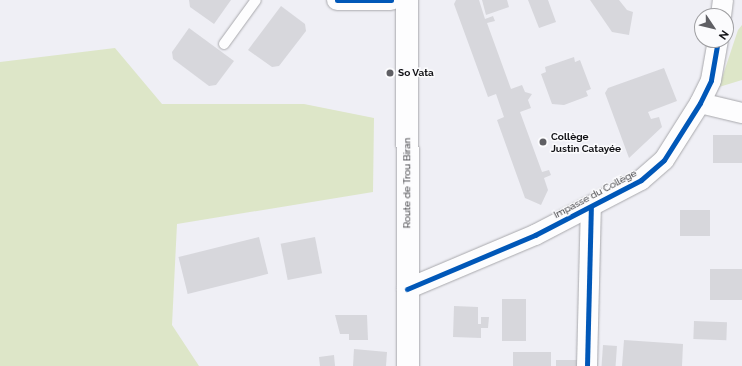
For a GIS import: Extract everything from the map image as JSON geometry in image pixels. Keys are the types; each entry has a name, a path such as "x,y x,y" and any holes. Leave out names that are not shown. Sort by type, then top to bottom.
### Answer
{"main road":[{"name":"Route de Trou Biran","path":"407,0 408,366"}],"street":[{"path":"337,0 391,0"},
{"name":"Impasse du Collège","path":"407,290 477,262 591,207 640,180 664,160 700,103 711,80 717,48"},
{"path":"700,103 742,113"},
{"path":"587,366 591,207"}],"lane":[{"path":"224,44 256,0"}],"green space":[{"path":"742,25 742,80 719,87 732,48 734,48 734,42 738,30"},
{"path":"115,48 162,104 304,104 374,118 373,192 177,224 172,325 199,366 0,366 0,62"}],"building":[{"path":"189,0 231,0 214,24 190,7"},
{"path":"456,0 479,0 485,19 493,16 495,21 487,23 511,89 522,85 525,92 532,94 528,100 531,108 520,112 542,172 549,170 551,175 544,178 548,190 541,205 525,198 497,120 504,117 496,94 488,97 454,4"},
{"path":"482,0 507,0 509,7 486,15"},
{"path":"528,0 548,0 556,22 539,28"},
{"path":"590,0 619,0 627,10 633,12 629,35 612,32"},
{"path":"281,6 305,24 306,31 279,66 272,67 248,50"},
{"path":"189,28 234,61 216,85 209,86 173,59 172,52"},
{"path":"574,57 575,62 580,60 591,89 586,91 588,96 564,105 552,104 541,74 546,72 545,67"},
{"path":"664,68 677,101 648,112 651,119 659,117 662,127 629,158 605,93 608,88"},
{"path":"713,135 742,135 742,163 713,163"},
{"path":"680,210 710,210 710,236 680,236"},
{"path":"259,237 268,274 188,294 178,257"},
{"path":"315,237 322,273 288,280 281,244"},
{"path":"710,269 742,269 742,300 710,300"},
{"path":"502,299 526,299 526,341 502,341"},
{"path":"454,306 478,307 478,324 481,324 481,317 489,317 488,328 481,328 481,338 453,337"},
{"path":"335,315 367,315 368,340 349,340 349,334 340,334"},
{"path":"694,321 727,322 726,340 693,339"},
{"path":"624,340 683,344 682,366 622,366"},
{"path":"603,345 617,346 616,366 602,366"},
{"path":"354,349 387,352 386,366 353,366"},
{"path":"513,352 551,352 551,366 513,366"},
{"path":"334,355 335,366 320,366 319,357"},
{"path":"556,360 577,360 577,366 556,366"}],"cycle path":[{"path":"337,0 391,0"},
{"path":"407,289 535,235 641,180 664,160 700,103 711,80 717,48"},
{"path":"587,366 591,207"}],"place":[{"name":"So Vata","path":"390,73"},
{"name":"Collège Justin Catayée","path":"543,142"}]}
